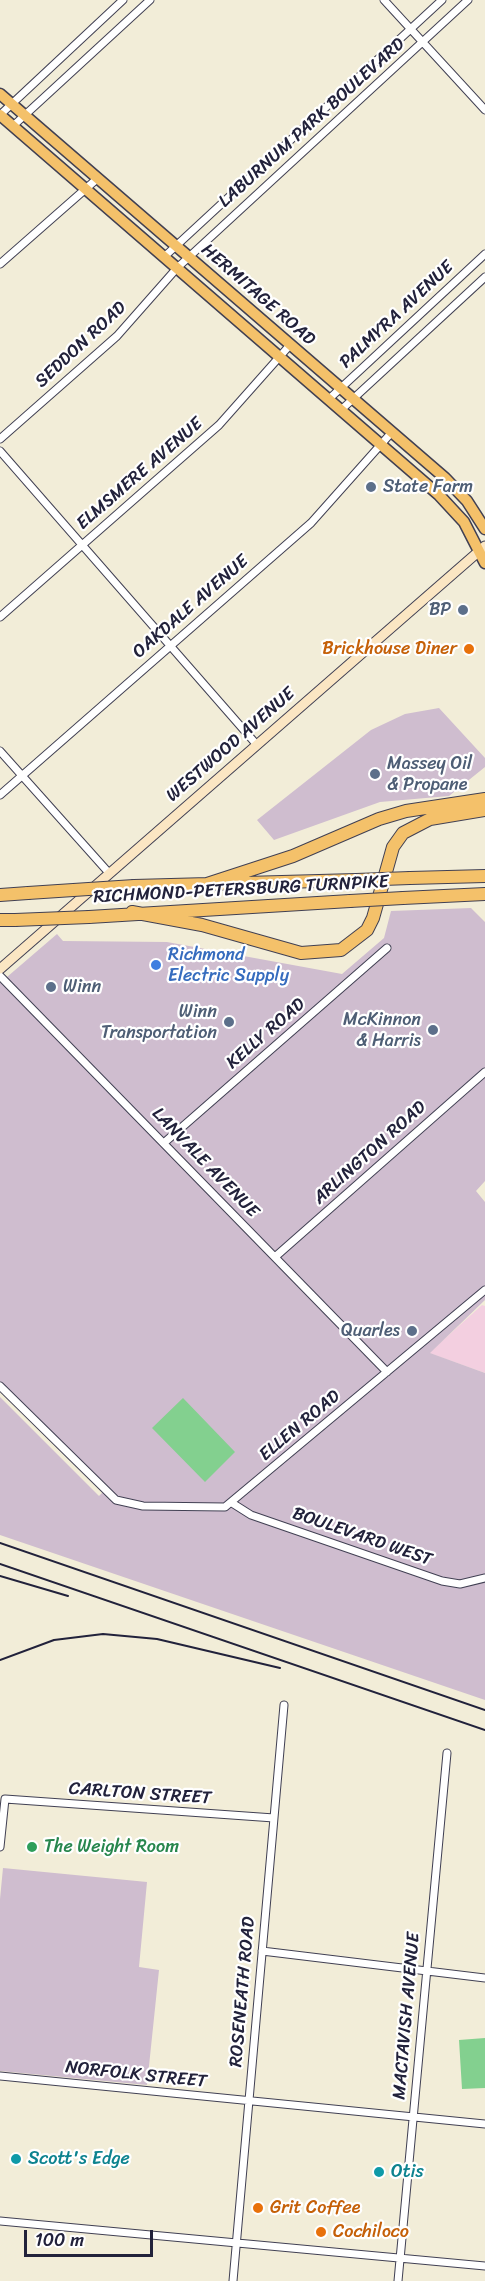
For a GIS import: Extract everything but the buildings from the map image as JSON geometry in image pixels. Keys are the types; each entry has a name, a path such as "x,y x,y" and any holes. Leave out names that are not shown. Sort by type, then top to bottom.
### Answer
{"highway":[{"path":"201,886 293,856 379,819 406,811 485,799"},
{"path":"132,912 202,925 301,953 342,950 367,930 373,918 393,847 403,833 430,819 485,810"},
{"name":"RICHMOND-PETERSBURG TURNPIKE","path":"0,895 134,886 201,886 485,876"},
{"name":"RICHMOND-PETERSBURG TURNPIKE","path":"0,920 485,894"}],"main road":[{"name":"HERMITAGE ROAD","path":"0,94 445,478 472,507 485,529"},
{"name":"HERMITAGE ROAD","path":"0,115 452,508 483,549 485,563"},
{"path":"472,507 485,510"},
{"name":"WESTWOOD AVENUE","path":"0,969 483,549"}],"street":[{"path":"0,115 123,0"},
{"path":"13,126 150,0"},
{"path":"384,0 485,110"},
{"name":"LABURNUM PARK BOULEVARD","path":"164,257 442,0"},
{"name":"LABURNUM PARK BOULEVARD","path":"177,268 468,0"},
{"path":"0,264 98,178"},
{"name":"PALMYRA AVENUE","path":"328,399 485,254"},
{"name":"SEDDON ROAD","path":"0,440 117,336 177,268"},
{"name":"PALMYRA AVENUE","path":"341,410 485,277"},
{"name":"ELMSMERE AVENUE","path":"0,617 219,425 290,345"},
{"name":"OAKDALE AVENUE","path":"0,795 317,517 392,432"},
{"path":"0,452 257,745"},
{"path":"0,751 109,873"},
{"name":"KELLY ROAD","path":"165,1142 387,948"},
{"name":"LANVALE AVENUE","path":"0,975 387,1372"},
{"name":"ARLINGTON ROAD","path":"275,1257 485,1071"},
{"name":"ELLEN ROAD","path":"232,1503 485,1290"},
{"path":"0,1386 109,1496 126,1504 142,1506 218,1508 232,1503"},
{"name":"BOULEVARD WEST","path":"232,1503 251,1515 442,1581 460,1584 485,1578"},
{"name":"ROSENEATH ROAD","path":"232,2281 285,1705"},
{"name":"MACTAVISH AVENUE","path":"398,2281 447,1753"},
{"name":"CARLTON STREET","path":"0,1847 5,1799 274,1818"},
{"path":"262,1951 485,1978"},
{"name":"NORFOLK STREET","path":"0,2076 485,2124"},
{"path":"0,2221 485,2266"}],"shaded area":[{"path":"439,708 485,758 485,767 449,796 380,802 274,840 257,820 371,730 405,714"},
{"path":"471,908 485,922 485,1181 476,1191 485,1202 485,1300 430,1353 485,1373 485,1700 0,1535 0,1397 99,1496 107,1488 0,1387 0,983 57,934 63,941 167,942 342,974 384,938 391,911"},
{"path":"482,1305 485,1306 485,1373 429,1353"},
{"path":"3,1868 147,1882 139,1967 159,1970 147,2085 0,2071 0,1899"}],"green space":[{"path":"183,1398 235,1452 205,1482 152,1428"},
{"path":"485,2038 485,2088 462,2089 459,2040"}],"railway":[{"path":"0,1543 485,1710"},
{"path":"0,1564 485,1730"},
{"path":"0,1576 68,1596"},
{"path":"0,1660 54,1640 103,1634 157,1639 280,1668"}],"place":[{"name":"State Farm","path":"371,487"},
{"name":"BP","path":"463,610"},
{"name":"Brickhouse Diner","path":"469,649"},
{"name":"Massey Oil & Propane","path":"375,774"},
{"name":"Richmond Electric Supply","path":"156,965"},
{"name":"Winn","path":"51,987"},
{"name":"Winn Transportation","path":"229,1022"},
{"name":"McKinnon & Harris","path":"433,1030"},
{"name":"Quarles","path":"412,1331"},
{"name":"The Weight Room","path":"32,1847"},
{"name":"Scott's Edge","path":"16,2159"},
{"name":"Otis","path":"379,2172"},
{"name":"Grit Coffee","path":"258,2208"},
{"name":"Cochiloco","path":"321,2232"}]}
